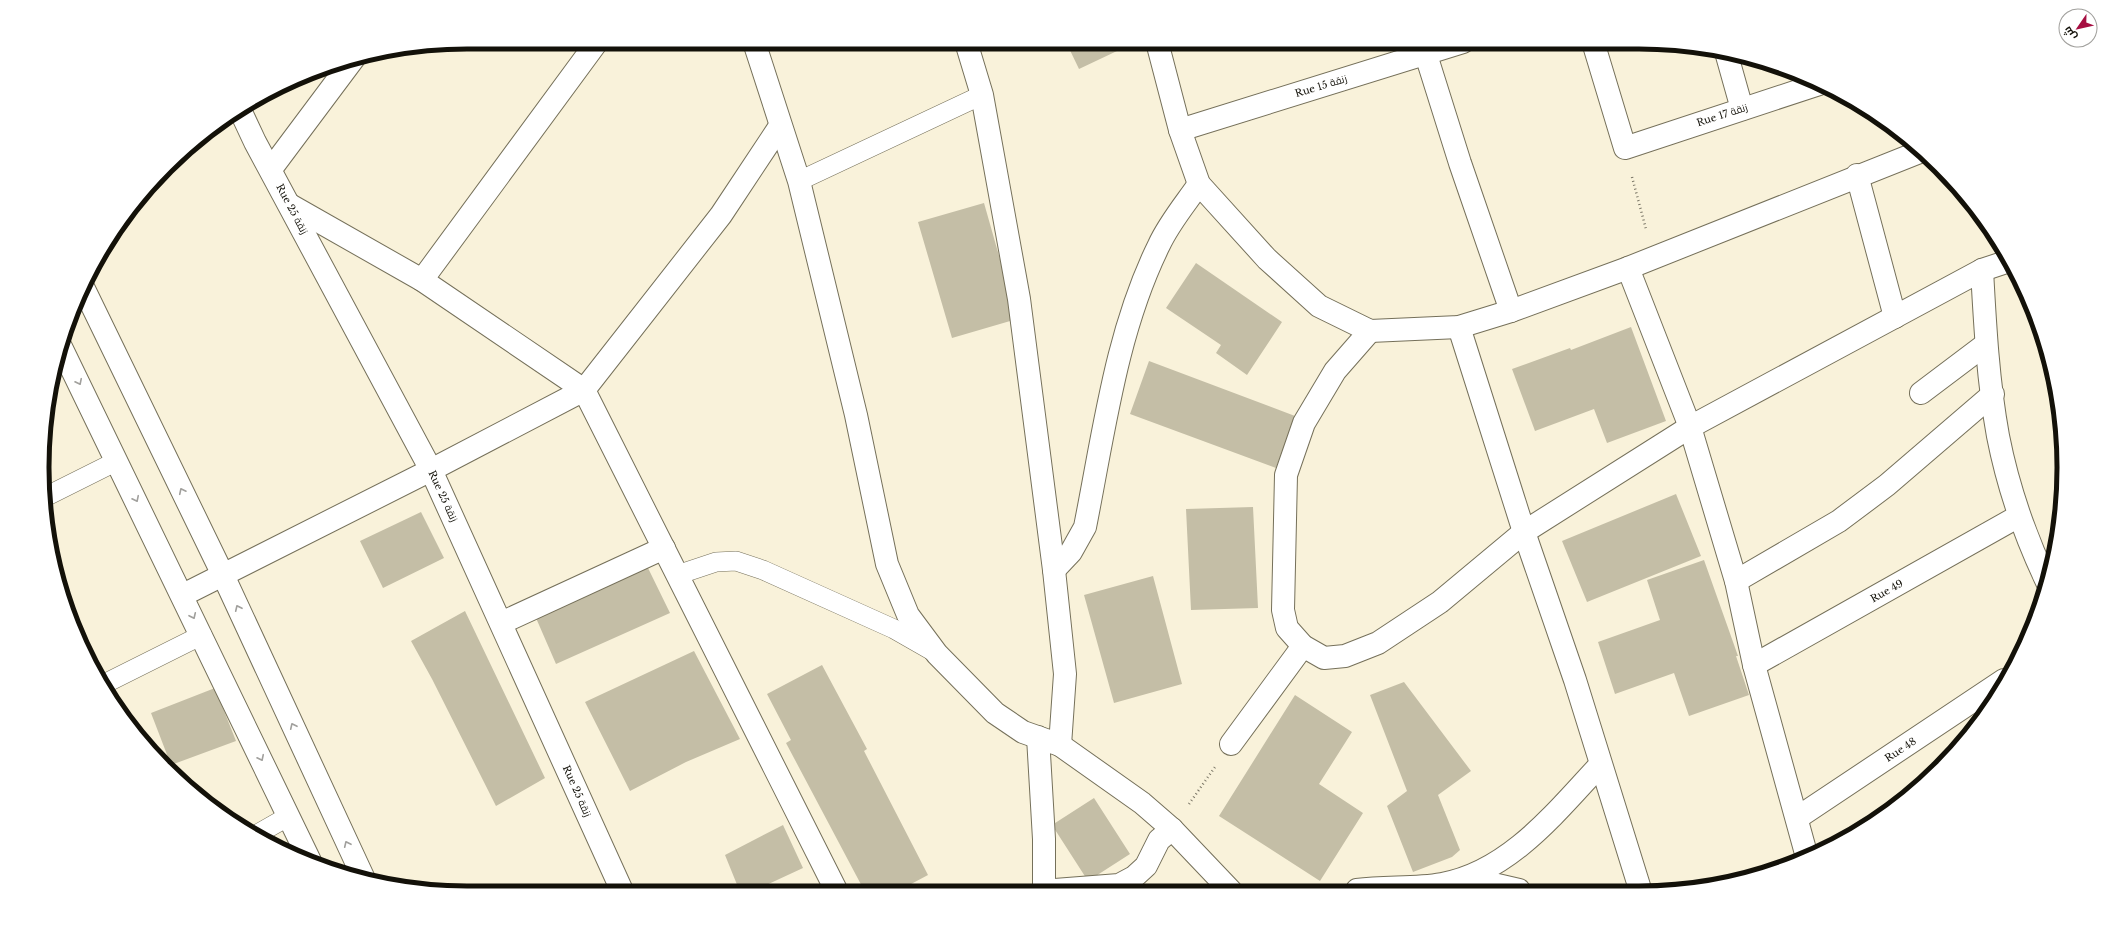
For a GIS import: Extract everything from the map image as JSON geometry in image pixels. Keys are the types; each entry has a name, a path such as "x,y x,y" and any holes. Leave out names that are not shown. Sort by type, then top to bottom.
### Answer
{"street":[{"path":"422,280 592,49"},
{"path":"756,49 799,181 856,415 887,564 908,615 937,654 995,713 1023,732 1060,745 1142,802 1172,829 1225,886"},
{"path":"968,49 982,96 1019,299 1054,570 1065,674 1060,745"},
{"path":"1159,49 1180,130 1199,184 1267,259 1319,306 1370,331 1460,327 1511,311 1628,268 1856,175 1914,153"},
{"name":"Rue 15 زنقة","path":"1180,130 1421,49"},
{"path":"1424,49 1460,164 1511,311"},
{"path":"1598,49 1624,148"},
{"path":"1728,59 1742,109"},
{"path":"270,169 348,67"},
{"name":"Rue 17 زنقة","path":"1624,148 1811,86"},
{"name":"Rue 25 زنقة","path":"243,115 431,470 620,886"},
{"path":"183,595 431,470 584,390 721,215 780,126"},
{"path":"1856,175 1895,317"},
{"path":"1054,570 1071,552 1085,527 1122,343 1136,296 1159,243 1199,184"},
{"path":"290,205 422,280 584,390 834,886"},
{"path":"1370,331 1335,371 1304,423 1286,475 1283,610 1287,628 1303,646 1324,658 1345,656 1378,643 1440,602 1524,532 1690,427 1982,270 2004,263"},
{"path":"1628,268 1690,427 1736,581 1754,665 1805,851"},
{"path":"1982,270 1986,344 1998,436 2019,516 2043,575"},
{"path":"87,294 222,575 361,872"},
{"path":"1460,327 1524,532 1575,680 1600,765 1639,886"},
{"path":"1921,393 1986,344"},
{"path":"65,353 307,854"},
{"path":"1736,581 1844,517 1899,475 1993,394"},
{"name":"Rue 49","path":"1754,665 2019,516"},
{"path":"501,623 664,548"},
{"path":"1230,744 1303,646"},
{"name":"Rue 48","path":"1797,818 1995,686"},
{"path":"1038,738 1044,839 1043,886"},
{"path":"1445,886 1467,878 1500,860 1523,843 1600,765"},
{"path":"1107,886 1120,885 1134,877 1146,866 1159,840 1172,829"},
{"path":"1467,878 1502,886"}],"lane":[{"path":"799,181 982,96"},
{"path":"50,495 117,461"},
{"path":"678,575 716,562 736,561 764,570 894,629 937,654"},
{"path":"108,682 202,635"},
{"path":"261,832 289,816"}],"path":[{"path":"1624,148 1653,257"},
{"path":"1172,829 1230,744"}],"building":[{"path":"1069,49 1121,49 1079,69"},
{"path":"984,203 1017,319 952,338 918,222"},
{"path":"1196,263 1282,322 1247,375 1216,353 1221,345 1166,308"},
{"path":"1631,327 1666,421 1607,443 1594,409 1535,431 1512,369 1570,348 1571,350"},
{"path":"1149,361 1295,416 1276,468 1130,414"},
{"path":"1676,494 1701,556 1587,602 1562,541"},
{"path":"1253,507 1258,608 1191,610 1186,509"},
{"path":"421,512 444,558 383,588 360,541"},
{"path":"1704,560 1738,656 1736,656 1749,695 1689,716 1674,673 1615,694 1598,642 1660,620 1647,580"},
{"path":"648,568 670,613 556,664 536,618"},
{"path":"1153,576 1182,684 1114,703 1084,595"},
{"path":"465,611 545,778 496,806 432,679 411,641"},
{"path":"694,651 740,739 686,762 630,791 585,702"},
{"path":"822,665 867,749 864,751 928,875 907,886 862,886 786,743 791,740 767,694"},
{"path":"1404,682 1471,771 1438,795 1460,850 1452,857 1413,872 1387,806 1407,791 1370,695"},
{"path":"215,688 236,741 173,764 169,760 151,713"},
{"path":"1295,695 1352,732 1319,784 1363,813 1320,881 1219,816"},
{"path":"1094,798 1130,854 1088,881 1052,825"},
{"path":"783,825 803,868 764,886 738,886 725,855"}]}
